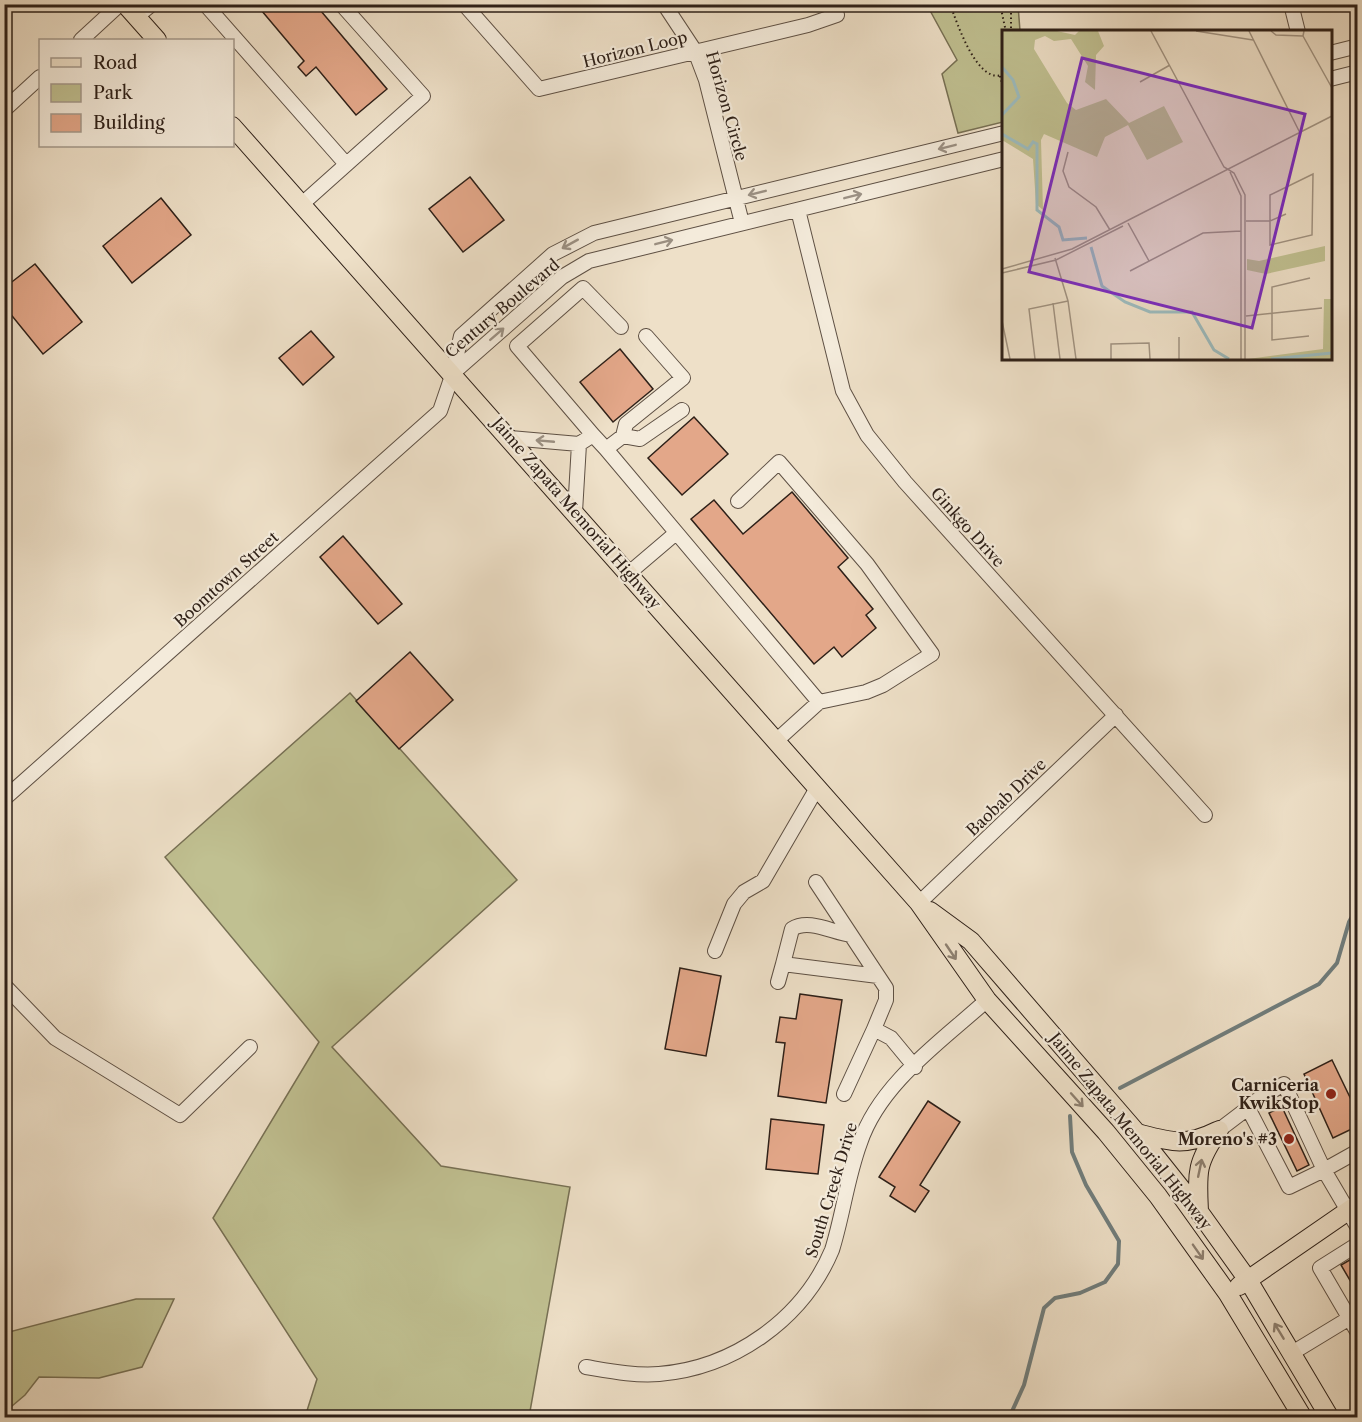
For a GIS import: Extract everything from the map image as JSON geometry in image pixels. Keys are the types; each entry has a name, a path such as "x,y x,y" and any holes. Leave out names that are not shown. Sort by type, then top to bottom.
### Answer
{"main road":[{"path":"130,11 156,39"},
{"name":"Jaime Zapata Memorial Highway","path":"234,128 453,373 919,903 954,957 987,1000 1106,1132 1158,1196 1228,1294 1303,1418"},
{"name":"Jaime Zapata Memorial Highway","path":"919,903 971,941 1137,1133 1199,1211 1248,1280 1330,1418"},
{"path":"987,1000 997,999 1013,1006 1065,1060 1084,1070"},
{"path":"1137,1133 1183,1143 1197,1141 1219,1130"},
{"path":"1199,1211 1197,1174 1203,1154 1219,1130"},
{"path":"1228,1294 1352,1207"}],"street":[{"path":"82,39 120,4"},
{"path":"130,11 152,4"},
{"path":"206,4 346,164"},
{"path":"302,204 423,96 341,4"},
{"name":"Horizon Loop","path":"464,4 540,89 808,25 837,15 833,4"},
{"name":"Horizon Circle","path":"664,4 695,51 706,80 742,223"},
{"path":"1290,4 1297,30"},
{"path":"1332,52 1358,46"},
{"path":"1332,78 1358,72"},
{"path":"4,110 39,78"},
{"name":"Century Boulevard","path":"453,373 461,336 553,254 594,233 1002,133"},
{"name":"Century Boulevard","path":"453,373 570,272 589,261 1002,159"},
{"name":"Ginkgo Drive","path":"798,210 837,372 843,391 867,435 905,482 1205,815"},
{"path":"570,272 621,327"},
{"path":"584,288 517,346 819,702"},
{"path":"606,449 623,436 626,424 683,378 646,336"},
{"name":"Boomtown Street","path":"4,799 440,411 453,373"},
{"path":"623,436 640,439 682,410"},
{"path":"510,438 579,444 593,435"},
{"path":"575,512 579,444"},
{"path":"738,501 779,462 867,564 932,654 883,685 866,692 819,702 776,741"},
{"path":"629,573 676,533"},
{"name":"Baobab Drive","path":"919,903 1116,715"},
{"path":"715,951 734,904 744,892 764,881 818,788"},
{"path":"816,882 886,988 886,1000 844,1094"},
{"path":"778,982 792,929 806,925 851,935"},
{"path":"783,964 878,976"},
{"path":"4,985 55,1038 180,1115 250,1047"},
{"name":"South Creek Drive","path":"586,1367 656,1374 706,1365 746,1347 794,1309 825,1266 832,1250 860,1142 870,1119 887,1095 987,1000"},
{"path":"874,1029 891,1038 915,1067"},
{"path":"1219,1130 1260,1098 1284,1084 1324,1170 1352,1207 1358,1228"},
{"path":"1248,1108 1289,1187 1358,1151"},
{"path":"1358,1244 1320,1268 1358,1333"},
{"path":"1292,1353 1348,1319"}],"path":[{"path":"950,4 965,43 985,73 1002,75"},
{"path":"1000,4 1006,30"},
{"path":"1011,4 1011,30"}],"green space":[{"path":"927,5 1018,5 1020,30 1002,30 1002,122 958,133 942,74 957,60"},
{"path":"350,693 517,880 332,1047 441,1166 570,1187 529,1417 305,1417 317,1379 213,1218 319,1042 165,857"},
{"path":"136,1299 174,1299 142,1367 99,1378 39,1377 25,1395 5,1412 5,1333"}],"building":[{"path":"256,4 315,4 387,89 356,115 316,67 306,76 298,67 304,61"},
{"path":"470,177 504,220 463,252 429,209"},
{"path":"161,198 191,235 132,283 103,246"},
{"path":"35,264 82,322 43,354 4,306 4,288"},
{"path":"311,331 334,357 303,385 279,358"},
{"path":"620,349 653,389 613,422 580,382"},
{"path":"694,417 728,454 682,495 648,458"},
{"path":"792,492 848,558 838,567 873,609 866,615 876,628 842,657 834,647 814,664 691,519 714,500 743,534"},
{"path":"343,536 402,604 378,624 320,557"},
{"path":"410,652 453,700 399,749 356,701"},
{"path":"680,968 721,976 706,1056 665,1049"},
{"path":"800,994 842,1000 826,1103 778,1096 785,1043 776,1042 780,1017 796,1019"},
{"name":"Carniceria KwikStop","path":"1332,1060 1358,1114 1358,1126 1333,1138 1304,1074"},
{"path":"928,1101 960,1122 920,1185 929,1191 915,1212 890,1196 895,1187 879,1177"},
{"name":"Moreno's #3","path":"1282,1107 1309,1165 1297,1171 1269,1113"},
{"path":"771,1119 824,1125 818,1174 766,1169"},
{"path":"1355,1257 1358,1261 1358,1294 1341,1265"}],"waterway":[{"path":"1358,382 1353,409 1358,429"},
{"path":"1120,1088 1319,984 1337,963 1349,922 1358,906"},
{"path":"1009,1418 1024,1385 1044,1308 1055,1298 1080,1293 1105,1282 1118,1264 1119,1241 1086,1185 1072,1152 1070,1116"}],"place":[{"name":"Carniceria KwikStop","path":"1331,1094"},
{"name":"Moreno's #3","path":"1289,1139"}]}
